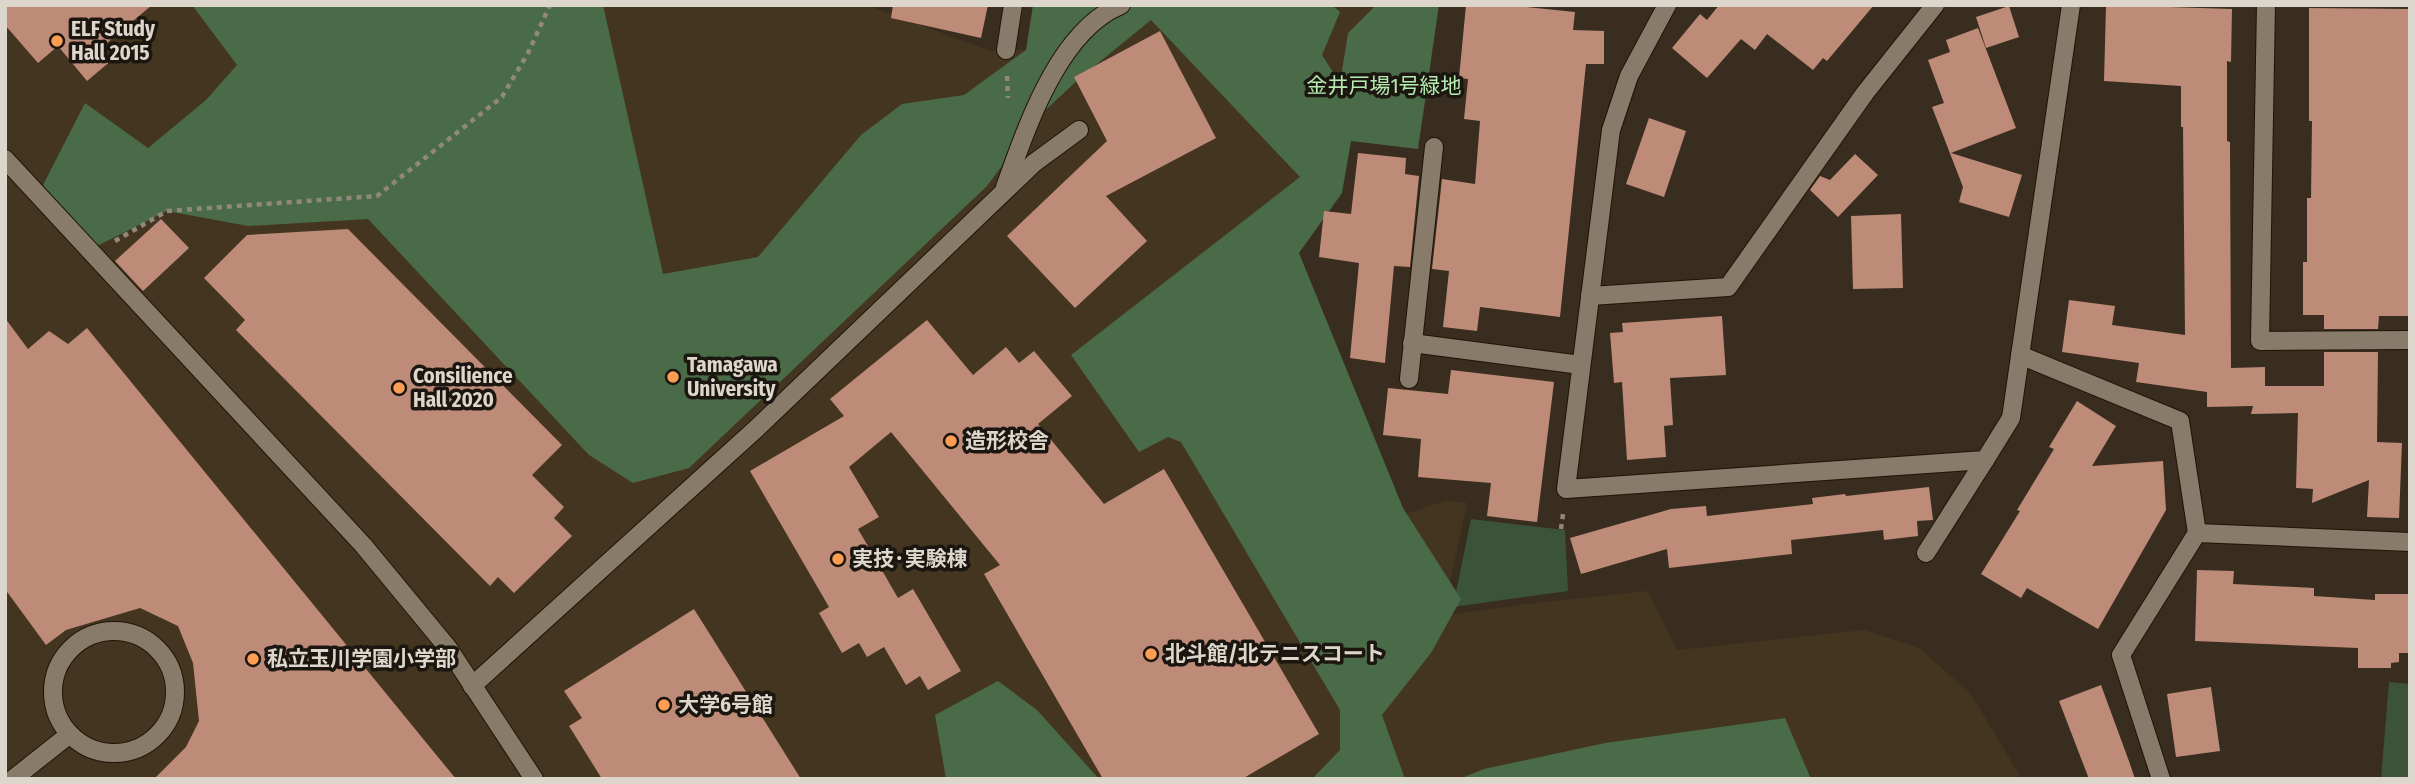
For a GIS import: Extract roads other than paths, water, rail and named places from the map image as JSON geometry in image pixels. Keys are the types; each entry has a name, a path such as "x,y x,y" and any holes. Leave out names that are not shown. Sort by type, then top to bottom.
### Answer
{"street":[{"path":"1006,50 1013,5"},
{"path":"1003,194 1035,107 1076,38 1106,12 1121,5"},
{"path":"1667,5 1629,76 1611,130 1566,489 1985,460"},
{"path":"1590,296 1728,287 1849,116 1935,5"},
{"path":"1926,553 2011,418 2071,5"},
{"path":"2266,5 2260,341 2410,340"},
{"path":"472,686 757,428 1034,163 1079,130"},
{"path":"1409,379 1434,147"},
{"path":"5,159 363,545 448,648 534,779"},
{"path":"1412,343 1581,365"},
{"path":"2020,355 2180,421 2197,533 2121,655 2161,779"},
{"path":"2197,533 2410,542"},
{"path":"106,632 127,632 147,640 163,654 176,692 173,711 164,729 150,742 134,751 115,754 96,751 79,743 70,734 55,710 53,689 58,668 69,650 86,638 106,632"},
{"path":"13,779 70,734"}],"place":[{"name":"ELF Study Hall 2015","path":"57,41"},
{"name":"Tamagawa University","path":"673,377"},
{"name":"Consilience Hall 2020","path":"399,388"},
{"name":"造形校舎","path":"951,441"},
{"name":"実技･実験棟","path":"838,559"},
{"name":"北斗館/北テニスコート","path":"1151,654"},
{"name":"私立玉川学園小学部","path":"253,659"},
{"name":"大学6号館","path":"664,705"}],"park label":[{"name":"金井戸場1号緑地","path":"1384,86"}]}
